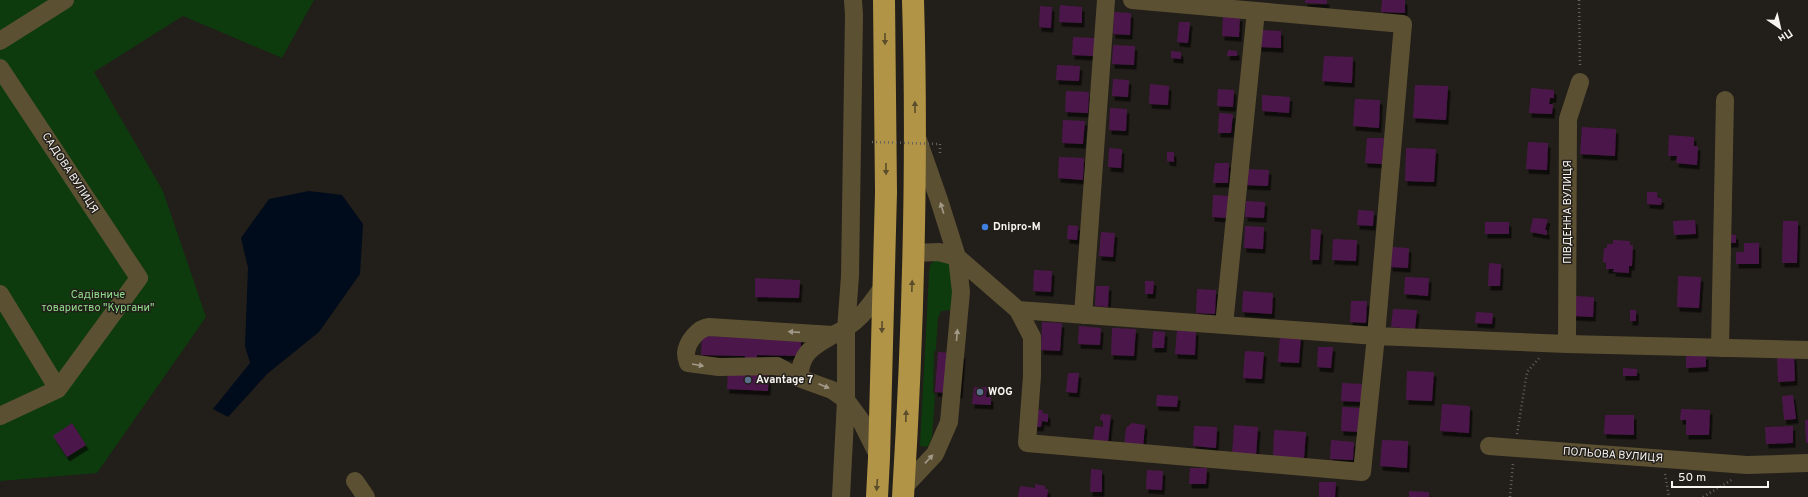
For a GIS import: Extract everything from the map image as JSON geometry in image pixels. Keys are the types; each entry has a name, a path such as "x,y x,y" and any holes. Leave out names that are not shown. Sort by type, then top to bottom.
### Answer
{"highway":[{"path":"877,497 886,192 884,0"},
{"path":"903,493 913,253 915,133 912,0"}],"street":[{"path":"0,41 66,0"},
{"path":"841,497 846,400 840,332 850,268 854,15 852,0"},
{"path":"1083,315 1106,0"},
{"path":"913,253 939,252 957,257 1018,310 1032,337 1032,376 1027,444 1362,472 1376,336 1403,24 1132,0"},
{"path":"1224,325 1256,11"},
{"name":"САДОВА ВУЛИЦЯ","path":"0,68 139,278 58,389"},
{"name":"ПІВДЕННА ВУЛИЦЯ","path":"1560,343 1568,119 1580,82"},
{"path":"1720,348 1725,100"},
{"path":"903,493 935,454 949,422 961,292 957,257 939,200 915,133"},
{"path":"799,378 800,363 804,356 811,349 840,332 863,315 883,287"},
{"path":"0,294 58,389 0,416"},
{"path":"1018,310 1376,336 1808,350"},
{"path":"840,332 709,327 702,328 691,340 686,353 688,363 701,366 777,366 799,378 832,390 846,400 860,419 879,458"},
{"name":"ПОЛЬОВА ВУЛИЦЯ","path":"1489,446 1758,465 1808,463"},
{"path":"355,481 366,497"}],"path":[{"path":"1579,0 1580,82"},
{"path":"872,142 940,144"},
{"path":"1510,497 1514,448 1528,372 1560,343"},
{"path":"1663,459 1669,497"},
{"path":"1703,497 1758,465"}],"green space":[{"name":"Садівниче товариство \"Кургани\"","path":"0,0 314,0 282,58 183,16 94,72 163,191 206,317 97,473 0,481"},
{"path":"936,259 954,265 952,310 941,311 938,318 936,349 934,353 933,392 935,396 932,437 928,447 920,446 929,274 930,265"}],"water":[{"path":"309,191 342,195 363,224 360,274 319,332 267,374 228,417 213,409 250,363 245,346 248,268 241,238 269,199"}],"building":[{"path":"1305,0 1327,0 1327,4 1305,3"},
{"path":"1382,0 1405,0 1405,13 1381,12"},
{"path":"1060,5 1082,7 1082,23 1059,22"},
{"path":"1040,6 1052,7 1051,28 1039,27"},
{"path":"1114,12 1131,13 1130,35 1113,34"},
{"path":"1223,16 1240,17 1239,37 1222,36"},
{"path":"1179,22 1190,22 1188,43 1177,42"},
{"path":"1260,30 1281,31 1281,48 1259,47"},
{"path":"1073,37 1095,38 1094,56 1072,55"},
{"path":"1113,45 1135,46 1134,65 1112,64"},
{"path":"1228,50 1237,51 1237,56 1227,56"},
{"path":"1171,51 1181,52 1181,59 1171,58"},
{"path":"1324,56 1353,57 1352,83 1322,81"},
{"path":"1057,65 1080,66 1079,81 1056,80"},
{"path":"1113,79 1129,80 1128,97 1112,96"},
{"path":"1150,84 1169,86 1168,105 1149,104"},
{"path":"1415,85 1448,86 1446,120 1413,118"},
{"path":"1531,88 1554,90 1554,98 1550,98 1549,104 1553,104 1552,114 1529,113"},
{"path":"1218,89 1234,90 1233,107 1217,106"},
{"path":"1066,91 1089,92 1088,113 1065,112"},
{"path":"1262,95 1290,97 1289,113 1262,111"},
{"path":"1355,99 1380,100 1379,128 1353,126"},
{"path":"1110,108 1127,109 1126,131 1109,130"},
{"path":"1219,113 1233,114 1231,133 1218,133"},
{"path":"1063,120 1085,121 1083,144 1062,143"},
{"path":"1582,127 1616,129 1615,156 1580,154"},
{"path":"1669,135 1694,137 1694,146 1698,146 1697,165 1676,163 1677,156 1668,156"},
{"path":"1367,138 1384,138 1382,164 1365,163"},
{"path":"1528,142 1548,143 1547,170 1526,169"},
{"path":"1109,148 1122,149 1121,168 1108,167"},
{"path":"1406,148 1436,149 1434,182 1405,181"},
{"path":"1167,152 1174,152 1174,162 1167,161"},
{"path":"1059,157 1084,158 1083,180 1058,178"},
{"path":"1215,163 1229,163 1228,183 1213,183"},
{"path":"1246,169 1269,170 1268,186 1245,185"},
{"path":"1647,192 1657,192 1657,197 1662,199 1661,205 1647,204"},
{"path":"1213,195 1229,196 1227,218 1212,217"},
{"path":"1246,201 1265,202 1264,218 1245,217"},
{"path":"1358,210 1374,211 1373,226 1357,225"},
{"path":"1533,218 1548,219 1545,230 1547,230 1547,235 1530,232"},
{"path":"1695,220 1696,234 1674,235 1673,221"},
{"path":"1783,221 1798,221 1797,263 1782,263"},
{"path":"1485,222 1509,222 1509,234 1485,234"},
{"path":"1068,225 1078,226 1077,240 1067,239"},
{"path":"1245,226 1264,227 1263,249 1244,248"},
{"path":"1311,229 1321,230 1319,260 1310,260"},
{"path":"1101,232 1115,233 1113,257 1099,256"},
{"path":"1727,234 1736,235 1736,243 1727,243"},
{"path":"1333,239 1357,240 1356,261 1332,260"},
{"path":"1613,240 1630,241 1630,245 1633,245 1632,266 1629,266 1629,273 1613,272 1614,269 1606,269 1606,263 1603,262 1604,248 1607,248 1607,244 1613,244"},
{"path":"1744,243 1759,243 1759,264 1736,264 1736,252 1744,252"},
{"path":"1391,247 1409,248 1408,268 1390,267"},
{"path":"1489,263 1501,264 1500,286 1488,286"},
{"path":"1034,270 1052,271 1051,292 1033,291"},
{"path":"1678,276 1701,277 1699,308 1677,307"},
{"path":"1405,277 1429,278 1428,296 1404,294"},
{"path":"755,278 800,280 799,298 755,297"},
{"path":"1145,281 1154,281 1153,294 1145,294"},
{"path":"1096,286 1109,286 1108,307 1095,306"},
{"path":"1197,289 1216,290 1215,314 1196,313"},
{"path":"1243,291 1273,293 1272,314 1242,312"},
{"path":"1574,296 1594,297 1593,317 1573,316"},
{"path":"1351,301 1367,301 1366,323 1350,322"},
{"path":"1393,309 1417,310 1415,329 1391,327"},
{"path":"1630,310 1636,310 1636,321 1630,321"},
{"path":"1476,312 1493,313 1492,324 1475,323"},
{"path":"1042,322 1062,323 1060,351 1041,350"},
{"path":"1079,326 1101,328 1100,345 1078,344"},
{"path":"1112,328 1136,329 1134,356 1111,355"},
{"path":"1177,330 1196,331 1195,355 1175,354"},
{"path":"1153,331 1165,332 1164,348 1152,348"},
{"path":"1280,335 1301,336 1299,363 1278,362"},
{"path":"702,336 801,338 801,356 757,355 757,371 769,371 768,391 727,389 728,370 744,370 745,356 701,355"},
{"path":"1318,347 1333,347 1331,368 1317,367"},
{"path":"1245,351 1264,352 1262,379 1243,378"},
{"path":"938,352 963,354 960,394 935,392"},
{"path":"1686,355 1706,355 1706,367 1686,368"},
{"path":"1794,356 1795,381 1778,382 1777,357"},
{"path":"1623,368 1637,369 1637,376 1623,376"},
{"path":"1407,371 1434,372 1432,401 1406,400"},
{"path":"1068,373 1079,373 1077,393 1066,392"},
{"path":"1342,383 1364,384 1363,402 1341,401"},
{"name":"WOG","path":"974,387 987,387 986,397 991,397 991,405 972,404"},
{"path":"1157,395 1178,396 1177,407 1156,406"},
{"path":"1793,395 1796,419 1784,420 1782,396"},
{"path":"1442,404 1470,406 1469,433 1440,431"},
{"path":"1342,407 1362,408 1361,432 1341,431"},
{"path":"1032,409 1043,410 1042,413 1048,414 1048,422 1042,421 1041,427 1031,426"},
{"path":"1681,409 1710,410 1709,435 1686,435 1686,420 1680,420"},
{"path":"1101,414 1111,415 1108,442 1093,440 1095,426 1103,427 1103,421 1100,420"},
{"path":"1605,415 1634,415 1634,435 1604,434"},
{"path":"1805,420 1808,420 1808,443 1806,443"},
{"path":"72,423 86,445 67,457 53,436"},
{"path":"1132,423 1145,425 1143,448 1124,446 1126,428"},
{"path":"1234,425 1258,427 1256,456 1232,455"},
{"path":"1194,426 1217,427 1216,448 1193,446"},
{"path":"1793,426 1793,443 1766,444 1765,427"},
{"path":"1274,430 1306,432 1304,459 1273,457"},
{"path":"1331,440 1354,442 1353,460 1330,459"},
{"path":"1382,440 1408,441 1407,468 1380,466"},
{"path":"1190,468 1207,468 1206,484 1189,484"},
{"path":"1091,469 1102,470 1102,492 1090,492"},
{"path":"1147,470 1163,471 1162,490 1146,489"},
{"path":"1319,482 1336,482 1335,497 1319,497"},
{"path":"1035,484 1045,486 1045,489 1048,489 1047,497 1018,497 1020,486 1035,488"},
{"path":"1409,491 1429,492 1429,497 1409,497"}],"place":[{"name":"Dnipro-M","path":"985,227"},
{"name":"Avantage 7","path":"748,380"},
{"name":"WOG","path":"980,392"}]}
